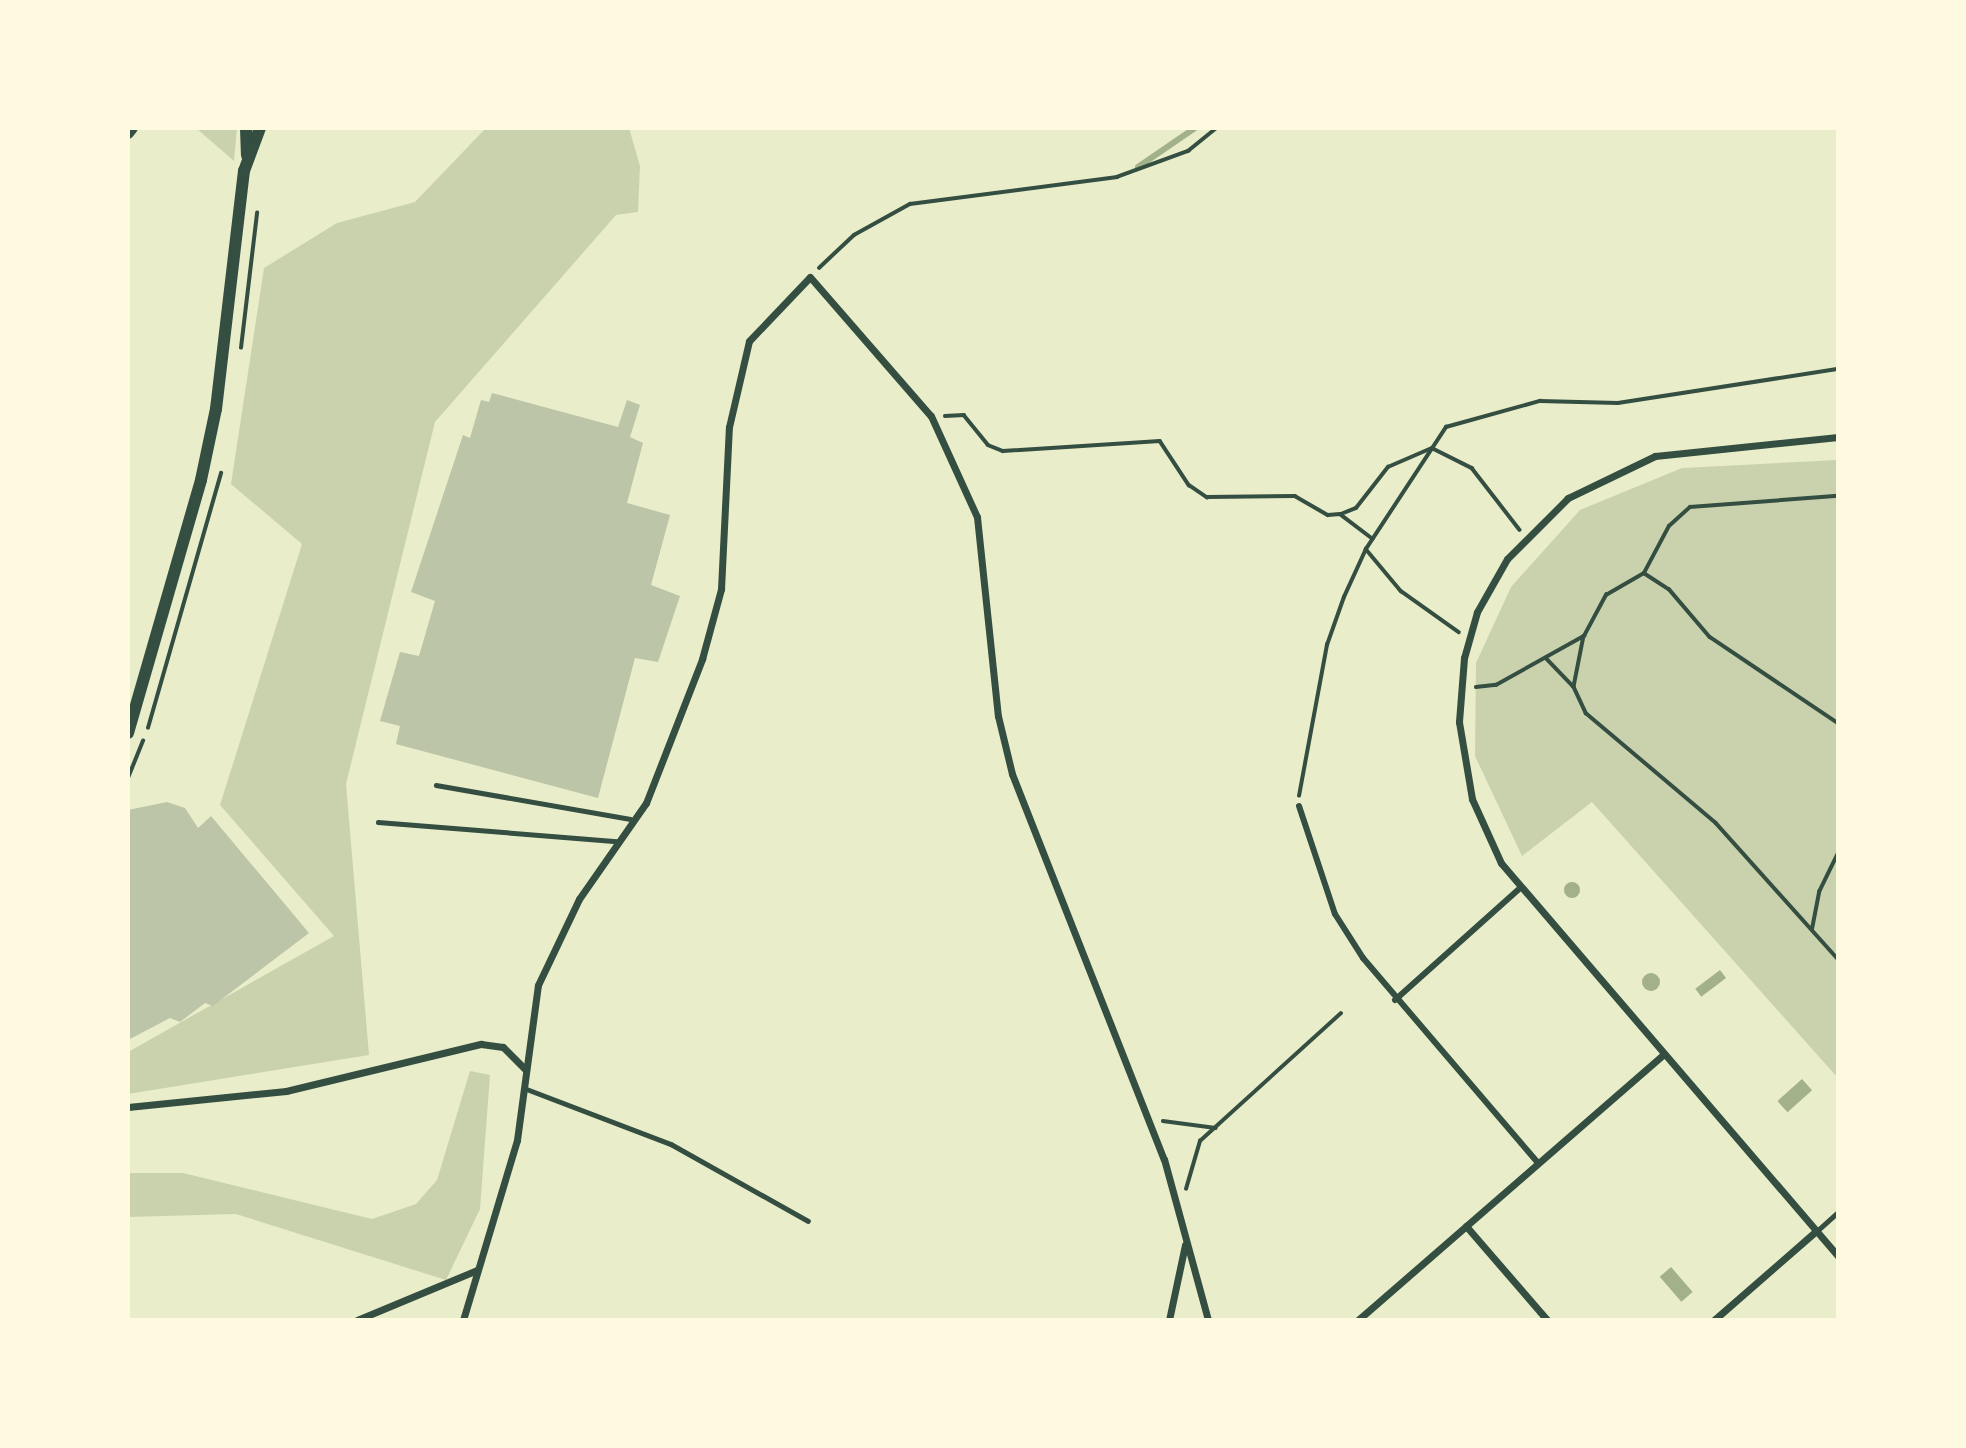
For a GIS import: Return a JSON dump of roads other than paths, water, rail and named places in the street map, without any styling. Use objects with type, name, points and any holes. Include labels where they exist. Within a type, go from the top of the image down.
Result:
[{"type":"street","points":[[128,134],[132,128]]},
{"type":"street","points":[[128,733],[216,409],[247,158],[246,128]]},
{"type":"street","points":[[247,158],[260,128]]},
{"type":"street","points":[[463,1320],[477,1270],[499,1213],[524,1088],[538,985],[579,899],[630,819],[646,803],[702,659],[721,589],[729,427],[745,351],[810,277],[931,416],[977,517],[998,716],[1012,774],[1152,1125],[1179,1201],[1186,1241],[1208,1320]]},
{"type":"street","points":[[1838,437],[1707,447],[1644,460],[1568,498],[1526,537],[1492,585],[1468,639],[1459,722],[1466,774],[1480,825],[1519,889],[1838,1256]]},
{"type":"street","points":[[1299,806],[1335,914],[1395,1000],[1538,1164]]},
{"type":"street","points":[[1395,1000],[1519,889]]},
{"type":"street","points":[[128,1107],[286,1091],[481,1044],[503,1047],[525,1069]]},
{"type":"street","points":[[1358,1320],[1663,1055]]},
{"type":"street","points":[[1466,1226],[1547,1320]]},
{"type":"street","points":[[1714,1320],[1816,1231]]},
{"type":"street","points":[[1169,1320],[1186,1241]]},
{"type":"street","points":[[357,1320],[456,1283],[477,1270]]},
{"type":"lane","points":[[436,785],[630,819]]},
{"type":"lane","points":[[378,821],[616,841]]},
{"type":"lane","points":[[524,1088],[671,1144],[808,1221]]},
{"type":"lane","points":[[1816,1231],[1838,1212]]},
{"type":"waterway","points":[[1138,167],[1195,128]]}]
